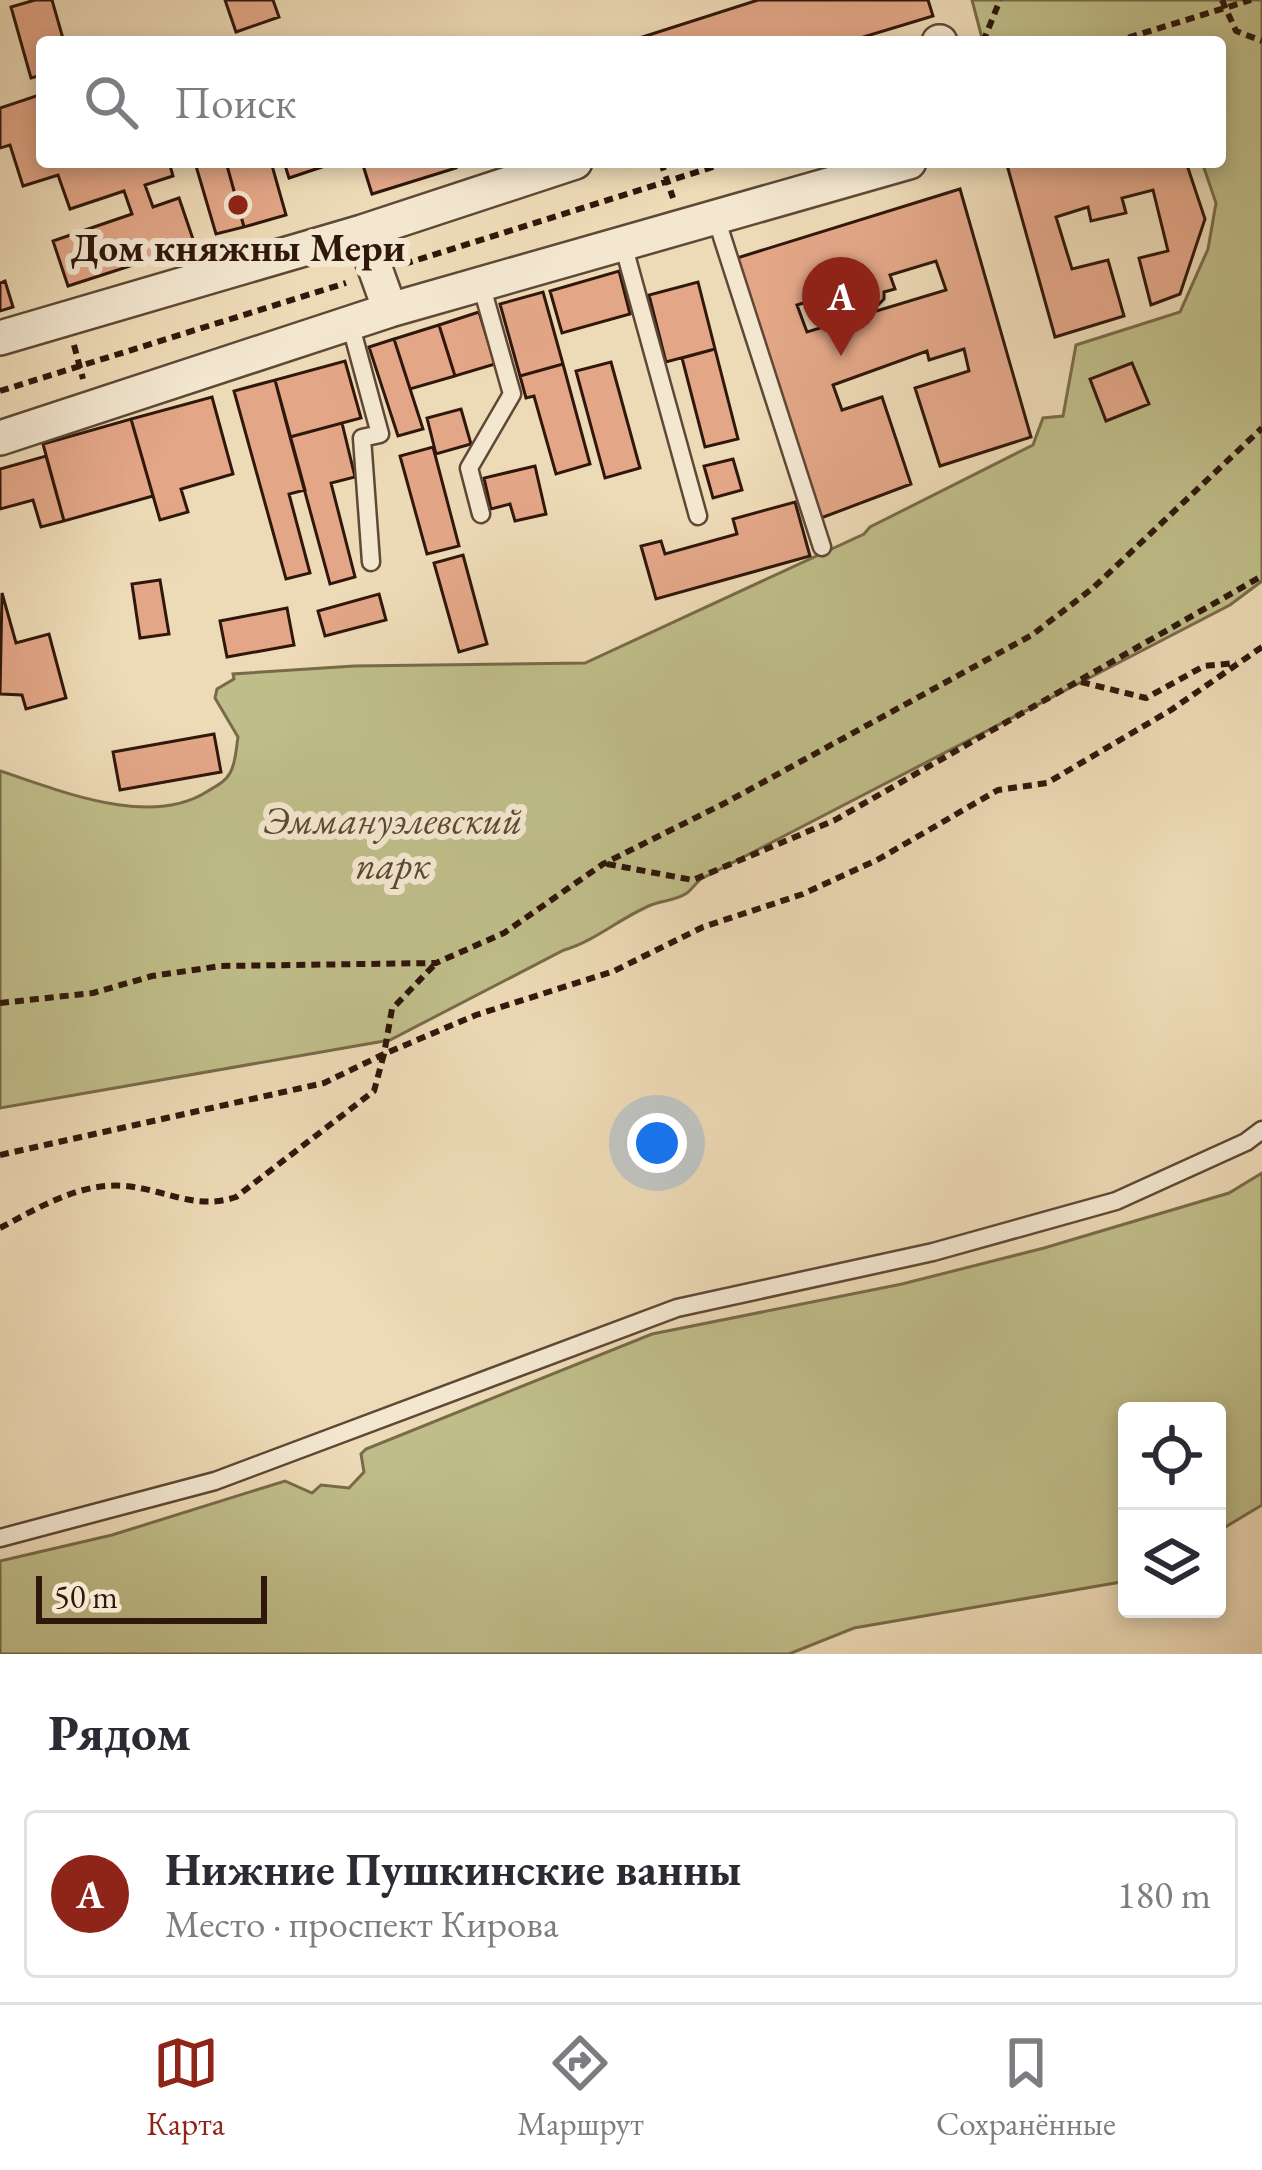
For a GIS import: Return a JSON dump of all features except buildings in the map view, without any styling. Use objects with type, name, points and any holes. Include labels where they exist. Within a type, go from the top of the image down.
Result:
[{"type":"street","points":[[0,338],[362,232],[557,168]]},
{"type":"street","points":[[0,438],[390,310],[889,168]]},
{"type":"street","points":[[362,232],[390,310]]},
{"type":"lane","points":[[716,218],[821,548]]},
{"type":"lane","points":[[622,244],[698,515]]},
{"type":"lane","points":[[481,284],[512,394],[469,468],[481,514]]},
{"type":"lane","points":[[350,323],[380,434],[362,438],[371,562]]},
{"type":"lane","points":[[0,1538],[215,1481],[677,1308],[933,1252],[1116,1202],[1246,1142],[1262,1130]]},
{"type":"path","points":[[985,36],[1000,0]]},
{"type":"path","points":[[1222,0],[1236,31],[1262,41]]},
{"type":"path","points":[[1135,36],[1251,0]]},
{"type":"path","points":[[66,319],[92,408]]},
{"type":"path","points":[[0,1228],[39,1207],[98,1186],[150,1189],[197,1204],[236,1198],[374,1091],[392,1009],[436,963],[504,933],[603,864],[725,803],[1032,635],[1093,588],[1262,428]]},
{"type":"path","points":[[603,864],[693,880],[835,820],[1262,576]]},
{"type":"path","points":[[0,1155],[325,1083],[476,1015],[614,971],[703,927],[803,894],[878,860],[998,790],[1047,783],[1171,710],[1262,647]]},
{"type":"path","points":[[1081,682],[1146,698],[1204,666],[1239,663]]},
{"type":"path","points":[[0,1003],[93,993],[152,976],[221,966],[436,963]]},
{"type":"green space","name":"Эммануэлевский парк","points":[[972,0],[1262,0],[1262,581],[1230,605],[701,879],[682,896],[640,910],[390,1040],[0,1108],[0,771],[76,796],[159,807],[208,791],[230,773],[238,737],[215,698],[217,689],[234,679],[233,674],[354,666],[585,663],[864,534],[1033,445],[1043,418],[1063,416],[1076,345],[1180,312],[1208,249],[1216,203],[1204,168],[1226,168],[1226,36],[981,36]]},
{"type":"green space","points":[[1262,1173],[1262,1505],[1226,1527],[1226,1402],[1118,1402],[1118,1583],[854,1628],[789,1654],[0,1654],[0,1561],[112,1535],[285,1481],[312,1493],[321,1485],[349,1488],[364,1472],[361,1454],[366,1449],[652,1334],[902,1284],[1229,1193]]},
{"type":"place","name":"Дом княжны Мери","points":[[238,205]]},
{"type":"place","name":"Нижние Пушкинские ванны","points":[[841,356]]}]
